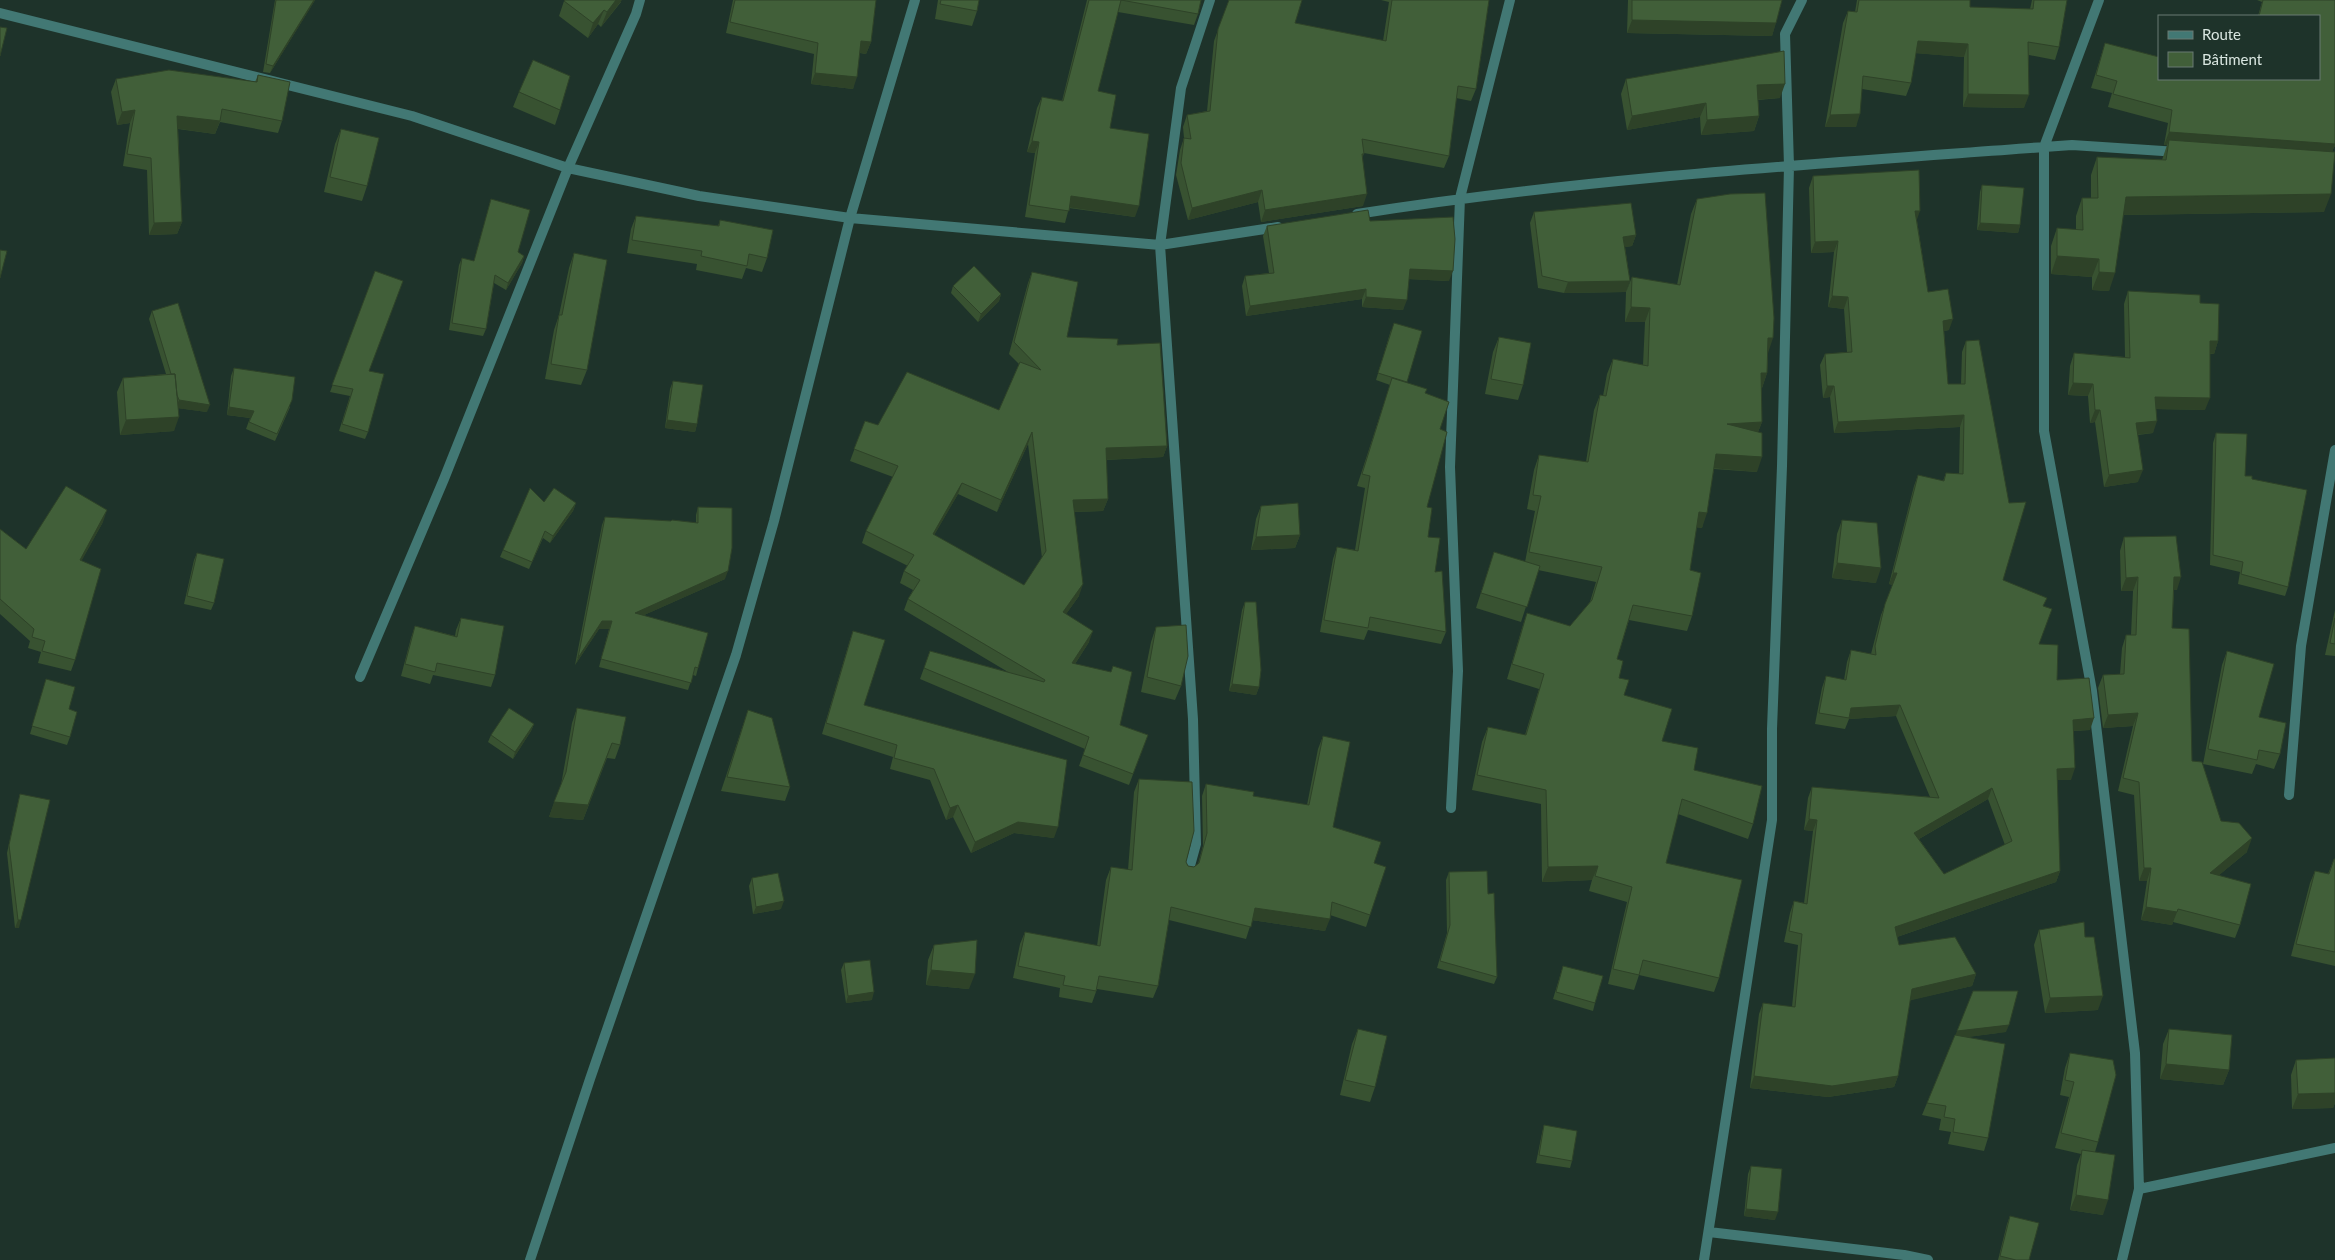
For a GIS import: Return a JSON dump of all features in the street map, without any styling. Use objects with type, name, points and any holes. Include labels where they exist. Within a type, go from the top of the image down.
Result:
[{"type":"street","points":[[360,677],[444,479],[568,168],[636,14],[640,0]]},
{"type":"street","points":[[530,1260],[590,1079],[736,655],[774,521],[850,218],[915,0]]},
{"type":"street","points":[[1188,873],[1196,844],[1193,719],[1160,245],[1181,88],[1210,0]]},
{"type":"street","points":[[1451,808],[1458,671],[1450,467],[1460,198],[1510,0]]},
{"type":"street","points":[[1704,1260],[1772,820],[1772,729],[1782,466],[1789,166],[1785,34],[1802,0]]},
{"type":"street","points":[[2099,0],[2044,147],[2044,431],[2092,691],[2135,1053],[2140,1189],[2122,1260]]},
{"type":"street","points":[[0,13],[412,116],[568,168],[699,196],[850,218],[1160,245],[1286,225]]},
{"type":"street","points":[[1344,216],[1460,198],[1789,166],[2072,145],[2187,153]]},
{"type":"street","points":[[2289,794],[2301,646],[2335,450]]},
{"type":"street","points":[[2140,1189],[2335,1148]]},
{"type":"street","points":[[1708,1232],[1904,1255],[1928,1260]]},
{"type":"building","points":[[276,0],[314,0],[273,66],[266,64]]},
{"type":"building","points":[[565,0],[616,0],[607,12],[604,10],[593,23]]},
{"type":"building","points":[[735,0],[876,0],[871,42],[861,41],[857,77],[815,73],[818,43],[730,22]]},
{"type":"building","points":[[941,0],[979,0],[977,11],[940,4]]},
{"type":"building","points":[[1089,0],[1121,0],[1098,91],[1116,95],[1110,128],[1149,134],[1139,206],[1071,196],[1069,211],[1029,205],[1039,142],[1032,141],[1042,97],[1063,101]]},
{"type":"building","points":[[1121,0],[1201,0],[1198,14]]},
{"type":"building","points":[[1229,0],[1302,0],[1295,23],[1386,41],[1392,0],[1489,0],[1476,89],[1458,86],[1449,156],[1362,139],[1367,194],[1265,210],[1262,190],[1192,208],[1181,163],[1184,138],[1191,139],[1187,115],[1210,111],[1218,29]]},
{"type":"building","points":[[1632,0],[1782,0],[1776,23],[1632,20]]},
{"type":"building","points":[[1859,0],[1970,0],[1970,7],[2033,9],[2034,0],[2067,0],[2059,47],[2028,42],[2029,95],[1968,94],[1968,44],[1918,41],[1911,83],[1863,76],[1860,114],[1830,115],[1848,11],[1857,12]]},
{"type":"building","points":[[2263,0],[2335,0],[2335,144],[2169,132],[2172,110],[2113,94],[2117,81],[2096,75],[2105,43],[2158,57],[2158,80],[2320,80],[2320,15],[2259,15]]},
{"type":"building","points":[[0,27],[7,28],[0,56]]},
{"type":"building","points":[[1784,51],[1785,84],[1757,85],[1759,116],[1707,120],[1706,103],[1632,116],[1626,79]]},
{"type":"building","points":[[533,60],[570,76],[560,110],[519,92]]},
{"type":"building","points":[[169,70],[257,82],[258,75],[290,82],[282,121],[222,109],[220,121],[177,116],[182,222],[154,223],[151,158],[127,154],[135,110],[122,112],[116,79]]},
{"type":"building","points":[[341,129],[379,138],[367,186],[330,177]]},
{"type":"building","points":[[2169,140],[2335,152],[2331,194],[2126,197],[2115,273],[2099,272],[2099,259],[2057,256],[2057,228],[2083,230],[2082,198],[2098,198],[2097,157],[2166,160]]},
{"type":"building","points":[[1919,170],[1920,211],[1915,211],[1928,292],[1948,289],[1953,319],[1943,321],[1948,384],[1965,384],[1966,341],[1979,340],[2009,503],[2026,502],[2003,580],[2047,598],[2043,606],[2052,609],[2039,644],[2058,645],[2057,680],[2089,678],[2094,718],[2073,720],[2075,768],[2057,769],[2060,871],[1895,927],[1899,945],[1955,937],[1976,974],[1912,989],[1898,1076],[1832,1086],[1754,1076],[1763,1003],[1795,1007],[1802,934],[1789,931],[1794,901],[1807,904],[1817,820],[1809,819],[1812,787],[1939,798],[1900,705],[1851,708],[1849,718],[1819,713],[1826,676],[1846,680],[1851,650],[1876,655],[1875,646],[1885,604],[1897,573],[1893,573],[1918,475],[1944,481],[1946,473],[1963,474],[1964,415],[1838,422],[1834,386],[1827,386],[1825,354],[1852,352],[1848,297],[1832,296],[1838,241],[1815,242],[1813,176]],"holes":[[[1992,788],[2012,841],[1944,874],[1914,833]]]},
{"type":"building","points":[[1982,185],[2024,188],[2020,225],[1980,223]]},
{"type":"building","points":[[1765,193],[1774,318],[1773,338],[1768,338],[1767,373],[1761,373],[1762,422],[1727,424],[1762,433],[1762,457],[1716,454],[1707,513],[1699,512],[1690,570],[1701,573],[1692,616],[1633,605],[1617,659],[1623,661],[1619,678],[1629,680],[1624,695],[1672,709],[1662,741],[1698,748],[1694,770],[1762,786],[1753,824],[1682,799],[1666,863],[1742,880],[1719,978],[1643,960],[1639,975],[1613,969],[1632,887],[1595,876],[1598,866],[1548,867],[1546,790],[1477,775],[1488,727],[1526,735],[1544,674],[1512,664],[1527,613],[1570,626],[1592,600],[1602,567],[1529,552],[1541,496],[1533,495],[1539,455],[1588,462],[1600,395],[1606,396],[1613,359],[1648,366],[1650,308],[1631,307],[1632,277],[1680,285],[1697,199],[1730,194]]},
{"type":"building","points":[[491,199],[530,210],[518,252],[524,256],[508,283],[495,275],[486,329],[452,323],[462,258],[474,261]]},
{"type":"building","points":[[1631,203],[1636,235],[1623,237],[1630,281],[1568,282],[1542,276],[1534,212]]},
{"type":"building","points":[[1368,210],[1370,221],[1453,217],[1455,239],[1453,271],[1410,269],[1407,300],[1366,297],[1366,289],[1250,306],[1245,276],[1274,273],[1267,226]]},
{"type":"building","points":[[636,216],[719,226],[720,220],[773,230],[767,258],[749,254],[747,266],[701,256],[702,251],[632,240]]},
{"type":"building","points":[[0,250],[7,251],[0,278]]},
{"type":"building","points":[[574,253],[607,260],[587,370],[551,364],[559,315],[562,315]]},
{"type":"building","points":[[974,266],[1001,294],[981,314],[953,286]]},
{"type":"building","points":[[375,271],[403,281],[369,371],[384,374],[368,432],[342,424],[353,389],[332,385]]},
{"type":"building","points":[[1032,272],[1078,282],[1067,337],[1118,339],[1117,345],[1160,343],[1167,446],[1106,448],[1108,499],[1073,500],[1083,584],[1063,612],[1093,631],[1072,663],[1111,672],[1113,666],[1132,672],[1120,725],[1148,735],[1133,774],[1083,755],[1089,737],[924,668],[930,651],[1044,682],[1045,680],[908,599],[920,580],[904,571],[914,555],[866,531],[898,466],[854,449],[865,421],[878,425],[907,372],[999,410],[1020,362],[1041,370],[1014,342]],"holes":[[[1032,432],[1046,551],[1024,585],[933,534],[962,483],[1001,500]]]},
{"type":"building","points":[[2128,291],[2200,295],[2200,303],[2219,304],[2218,341],[2210,341],[2210,398],[2155,397],[2157,421],[2136,423],[2143,470],[2109,475],[2100,410],[2095,410],[2093,384],[2073,383],[2074,353],[2130,358]]},
{"type":"building","points":[[178,303],[210,405],[179,400],[177,395],[175,374],[171,374],[152,311]]},
{"type":"building","points":[[1394,323],[1422,331],[1407,382],[1378,373]]},
{"type":"building","points":[[1499,337],[1531,343],[1523,385],[1491,379]]},
{"type":"building","points":[[234,368],[295,377],[292,400],[277,434],[249,422],[254,411],[229,407]]},
{"type":"building","points":[[175,374],[179,417],[126,420],[123,378]]},
{"type":"building","points":[[1392,378],[1427,389],[1425,393],[1449,402],[1440,429],[1447,432],[1427,507],[1432,508],[1428,537],[1440,538],[1435,572],[1442,571],[1446,632],[1370,617],[1368,628],[1324,620],[1337,547],[1358,551],[1370,476],[1362,474]]},
{"type":"building","points":[[673,381],[703,385],[697,424],[667,420]]},
{"type":"building","points":[[2216,433],[2247,434],[2245,476],[2252,476],[2252,479],[2307,490],[2288,587],[2241,574],[2243,562],[2213,555]]},
{"type":"building","points":[[66,486],[107,510],[80,560],[101,569],[75,660],[42,651],[45,641],[32,637],[34,629],[0,599],[0,529],[26,549]]},
{"type":"building","points":[[530,488],[544,502],[554,488],[576,503],[553,536],[545,531],[532,562],[503,550]]},
{"type":"building","points":[[1298,503],[1300,535],[1256,537],[1261,506]]},
{"type":"building","points":[[698,507],[732,508],[732,548],[728,571],[635,613],[708,633],[698,668],[695,667],[691,683],[601,659],[612,621],[602,621],[578,658],[605,517],[698,523]]},
{"type":"building","points":[[1842,520],[1877,523],[1881,568],[1837,563]]},
{"type":"building","points":[[2176,536],[2181,577],[2174,577],[2172,628],[2189,629],[2192,761],[2202,762],[2221,821],[2239,823],[2252,838],[2210,873],[2251,884],[2240,925],[2178,909],[2177,912],[2146,907],[2151,868],[2144,868],[2139,782],[2123,778],[2138,713],[2108,715],[2103,675],[2124,674],[2126,635],[2136,635],[2138,577],[2126,578],[2124,537]]},
{"type":"building","points":[[1494,552],[1540,566],[1527,607],[1481,593]]},
{"type":"building","points":[[197,553],[224,559],[214,603],[187,596]]},
{"type":"building","points":[[1245,602],[1256,602],[1261,670],[1259,687],[1232,684]]},
{"type":"building","points":[[461,618],[504,626],[495,675],[437,663],[435,672],[405,664],[415,626],[457,637]]},
{"type":"building","points":[[2335,618],[2335,644],[2330,643]]},
{"type":"building","points":[[1186,625],[1188,656],[1181,686],[1147,677],[1156,627]]},
{"type":"building","points":[[853,631],[885,640],[864,705],[1067,760],[1058,827],[1018,822],[975,842],[958,805],[950,808],[934,769],[894,758],[897,745],[826,723]]},
{"type":"building","points":[[2227,651],[2274,664],[2259,717],[2286,723],[2280,754],[2259,750],[2257,760],[2208,749]]},
{"type":"building","points":[[46,679],[75,687],[69,709],[77,712],[70,737],[32,726]]},
{"type":"building","points":[[509,708],[534,724],[515,752],[491,735]]},
{"type":"building","points":[[577,708],[626,717],[620,745],[612,743],[588,805],[554,802],[566,772]]},
{"type":"building","points":[[748,710],[772,718],[790,787],[727,777]]},
{"type":"building","points":[[1323,736],[1350,742],[1333,827],[1381,842],[1374,863],[1386,867],[1370,915],[1332,902],[1330,919],[1255,908],[1251,927],[1171,907],[1158,986],[1099,976],[1096,991],[1063,985],[1065,976],[1018,966],[1025,932],[1100,946],[1111,867],[1132,870],[1139,779],[1192,782],[1194,831],[1186,862],[1188,866],[1194,867],[1199,863],[1207,833],[1206,784],[1254,792],[1253,796],[1309,805]]},
{"type":"building","points":[[20,794],[50,800],[21,920],[18,920],[9,845]]},
{"type":"building","points":[[2334,859],[2335,952],[2296,944],[2315,871],[2329,874]]},
{"type":"building","points":[[1487,871],[1488,894],[1494,893],[1497,977],[1440,961],[1450,925],[1449,872]]},
{"type":"building","points":[[778,873],[784,901],[756,907],[752,878]]},
{"type":"building","points":[[2084,922],[2085,937],[2094,937],[2103,996],[2050,998],[2039,930]]},
{"type":"building","points":[[977,940],[975,974],[931,970],[934,945]]},
{"type":"building","points":[[870,960],[874,992],[848,996],[844,963]]},
{"type":"building","points":[[1563,966],[1603,976],[1595,1003],[1556,992]]},
{"type":"building","points":[[1973,991],[2018,991],[2009,1025],[1957,1031]]},
{"type":"building","points":[[1358,1029],[1387,1036],[1375,1087],[1345,1080]]},
{"type":"building","points":[[2169,1029],[2232,1035],[2229,1070],[2166,1064]]},
{"type":"building","points":[[1955,1035],[2005,1044],[1988,1138],[1953,1132],[1955,1119],[1944,1117],[1946,1106],[1927,1103]]},
{"type":"building","points":[[2070,1053],[2113,1060],[2116,1075],[2098,1142],[2061,1133],[2074,1082],[2065,1080]]},
{"type":"building","points":[[2335,1058],[2335,1093],[2298,1094],[2296,1060]]},
{"type":"building","points":[[1544,1125],[1577,1131],[1572,1161],[1539,1155]]},
{"type":"building","points":[[2082,1150],[2115,1155],[2108,1200],[2076,1195]]},
{"type":"building","points":[[1751,1166],[1782,1169],[1778,1212],[1746,1209]]},
{"type":"building","points":[[2010,1216],[2039,1223],[2029,1260],[2016,1260],[2000,1256]]}]
